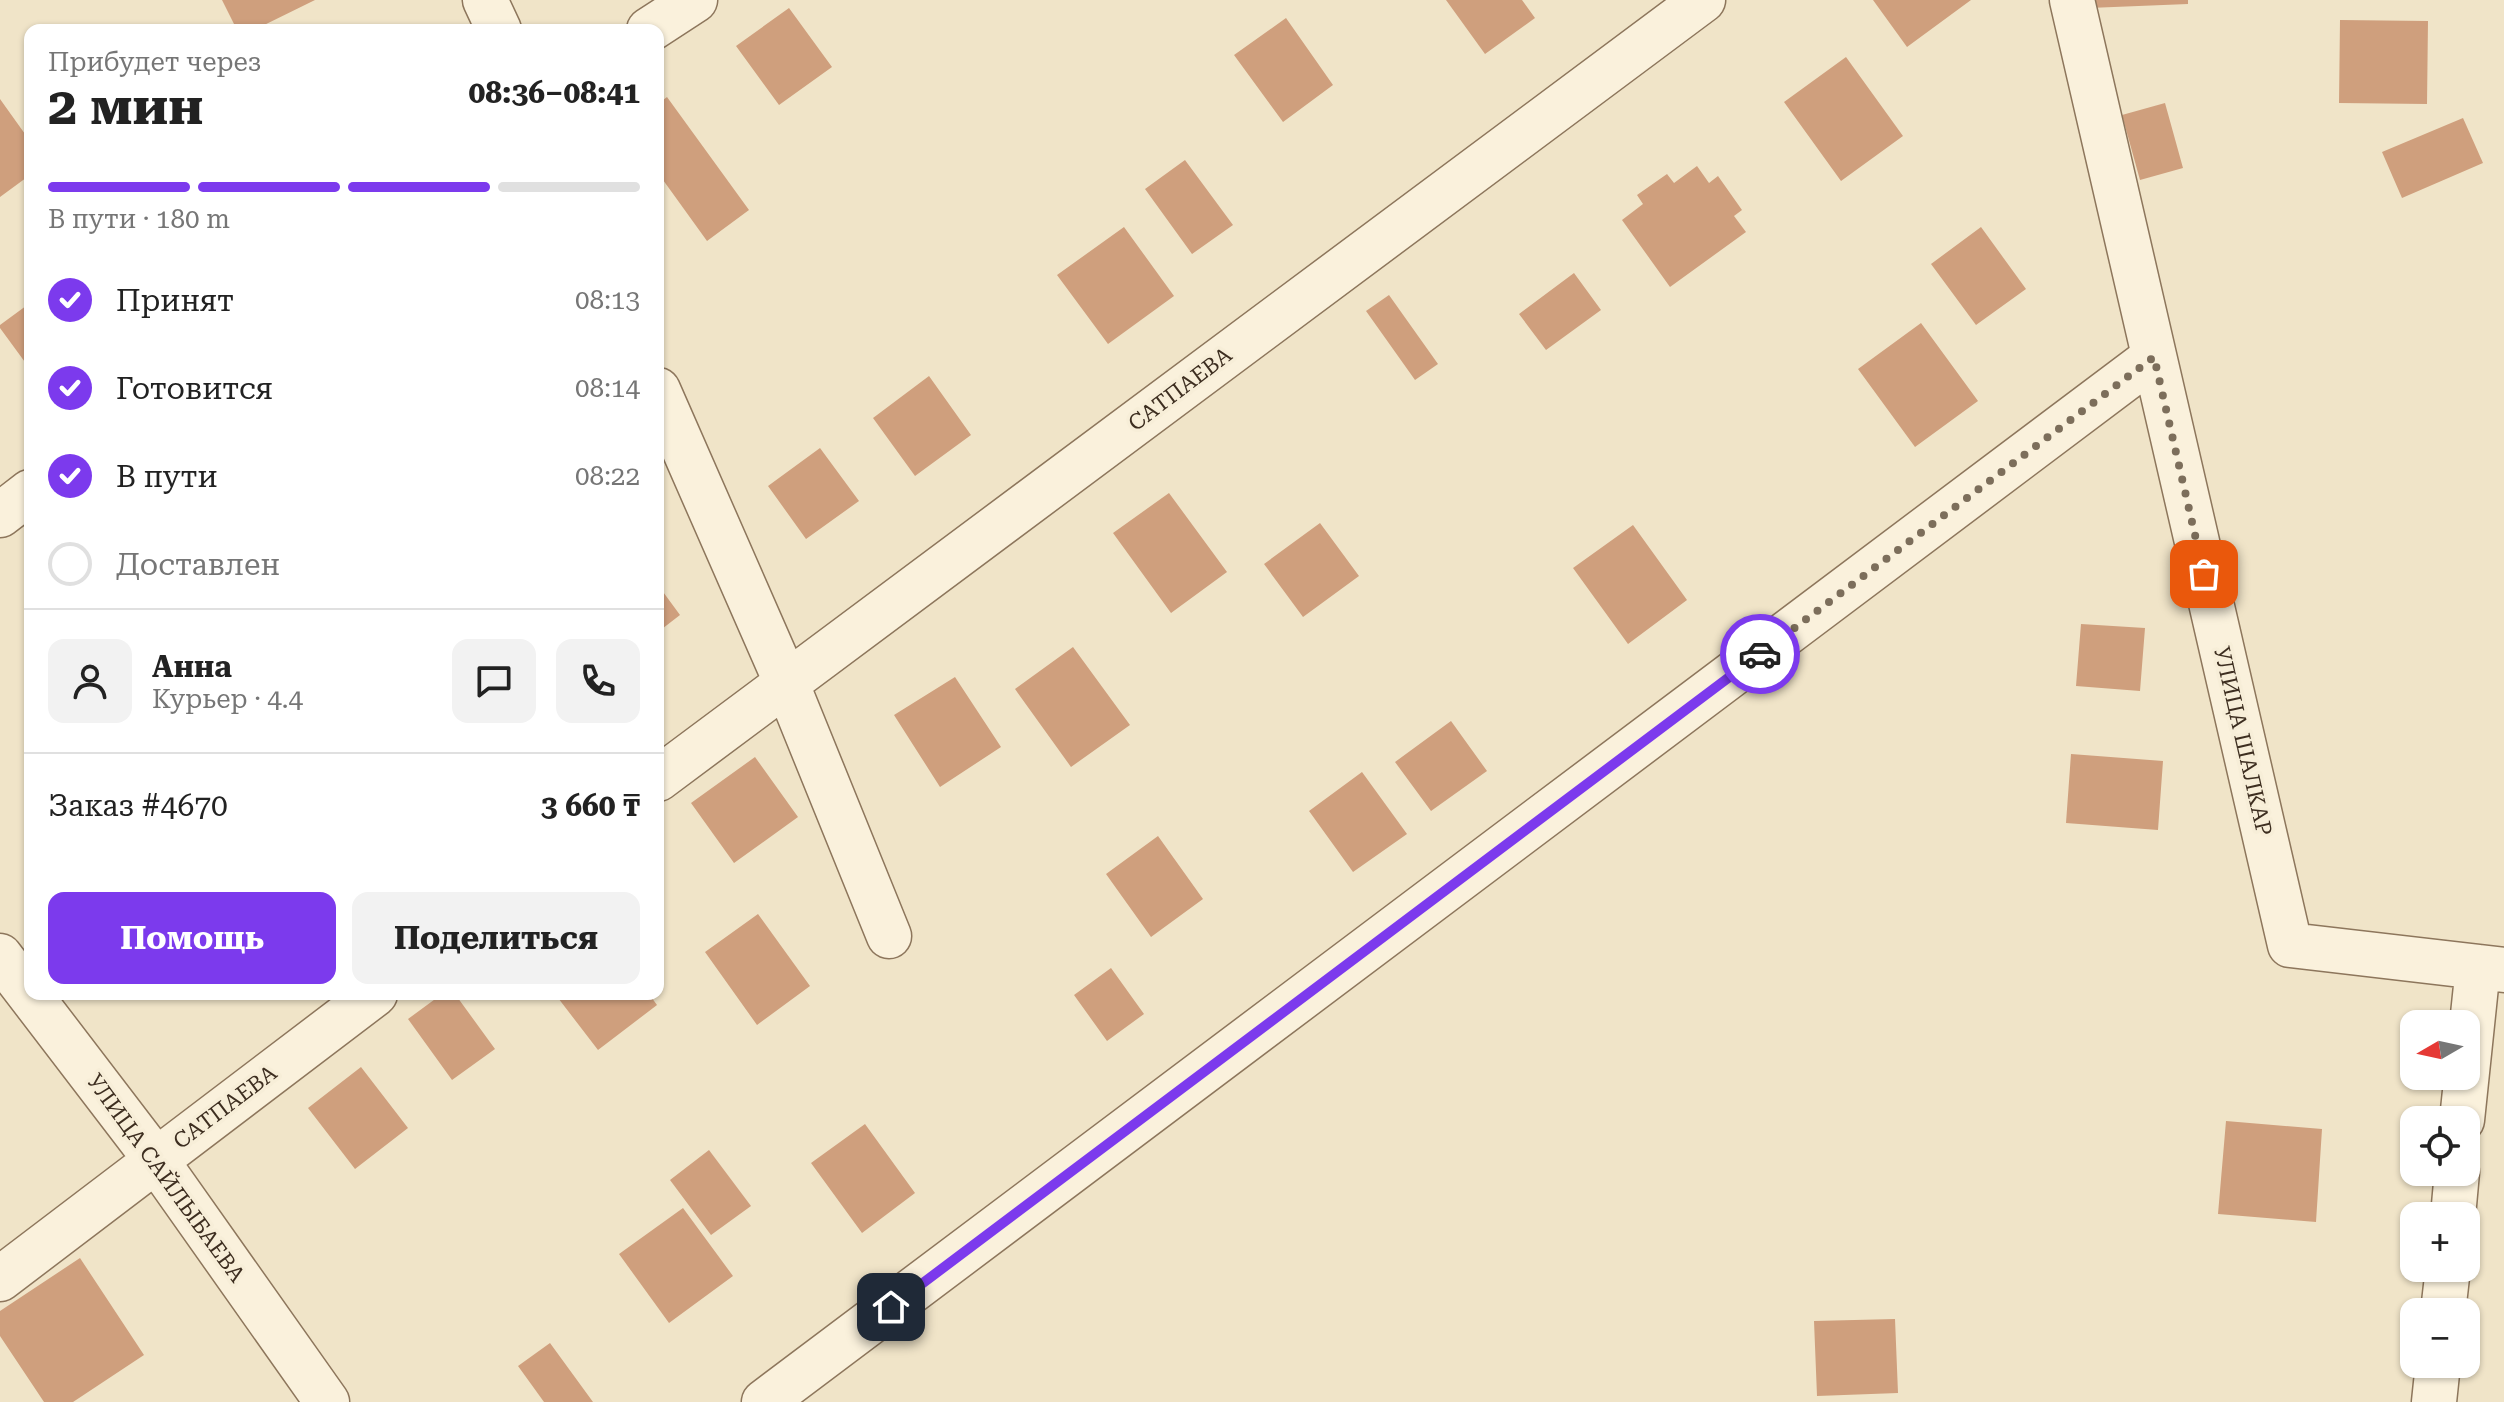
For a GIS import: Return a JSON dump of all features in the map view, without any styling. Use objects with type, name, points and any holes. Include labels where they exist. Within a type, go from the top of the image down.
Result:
[{"type":"street","points":[[485,0],[496,24]]},
{"type":"street","points":[[658,24],[695,0]]},
{"type":"street","name":"САТПАЕВА","points":[[664,774],[1703,0]]},
{"type":"street","name":"УЛИЦА ШАЛКАР","points":[[2072,0],[2290,945],[2491,968]]},
{"type":"street","points":[[764,1402],[2154,357]]},
{"type":"street","points":[[664,404],[786,682],[889,936]]},
{"type":"street","points":[[0,515],[24,497]]},
{"type":"street","name":"УЛИЦА САЙЛЫБАЕВА","points":[[0,956],[24,987]]},
{"type":"street","points":[[2465,1106],[2491,968]]},
{"type":"street","name":"УЛИЦА САЙЛЫБАЕВА","points":[[34,1000],[156,1160],[327,1402]]},
{"type":"street","name":"САТПАЕВА","points":[[0,1279],[367,1000]]},
{"type":"street","points":[[2434,1402],[2437,1378]]},
{"type":"building","points":[[222,0],[315,0],[266,24],[234,24]]},
{"type":"building","points":[[1446,0],[1522,0],[1535,18],[1485,54]]},
{"type":"building","points":[[1873,0],[1971,0],[1907,47]]},
{"type":"building","points":[[2089,0],[2188,0],[2188,4],[2089,8]]},
{"type":"building","points":[[789,8],[832,67],[779,105],[736,46]]},
{"type":"building","points":[[1286,18],[1333,85],[1283,122],[1234,55]]},
{"type":"building","points":[[2340,20],[2428,21],[2427,104],[2339,103]]},
{"type":"building","points":[[1846,57],[1903,136],[1841,181],[1784,102]]},
{"type":"building","points":[[667,97],[749,210],[707,241],[664,181],[664,99]]},
{"type":"building","points":[[0,99],[24,133],[24,179],[0,197]]},
{"type":"building","points":[[2165,103],[2183,168],[2140,180],[2122,115]]},
{"type":"building","points":[[2463,118],[2483,163],[2402,198],[2382,152]]},
{"type":"building","points":[[1185,160],[1233,225],[1192,254],[1145,189]]},
{"type":"building","points":[[1697,166],[1709,183],[1718,176],[1742,210],[1734,216],[1746,232],[1670,287],[1622,220],[1643,204],[1637,195],[1667,174],[1674,183]]},
{"type":"building","points":[[1124,227],[1174,296],[1108,344],[1057,275]]},
{"type":"building","points":[[1981,227],[2026,289],[1976,325],[1931,264]]},
{"type":"building","points":[[1574,273],[1601,310],[1546,350],[1519,314]]},
{"type":"building","points":[[1389,295],[1438,364],[1415,380],[1366,311]]},
{"type":"building","points":[[24,307],[24,361],[0,328]]},
{"type":"building","points":[[1921,323],[1978,401],[1915,447],[1858,369]]},
{"type":"building","points":[[929,376],[971,435],[915,476],[873,418]]},
{"type":"building","points":[[820,448],[859,501],[806,539],[768,486]]},
{"type":"building","points":[[1169,493],[1227,572],[1171,613],[1113,533]]},
{"type":"building","points":[[1320,523],[1359,576],[1303,617],[1264,564]]},
{"type":"building","points":[[1633,525],[1687,600],[1628,644],[1573,568]]},
{"type":"building","points":[[664,593],[680,615],[664,627]]},
{"type":"building","points":[[2081,624],[2145,628],[2140,691],[2076,686]]},
{"type":"building","points":[[1073,647],[1130,725],[1071,767],[1015,689]]},
{"type":"building","points":[[955,677],[1001,747],[940,787],[894,715]]},
{"type":"building","points":[[1451,721],[1487,771],[1431,811],[1395,762]]},
{"type":"building","points":[[2071,754],[2163,761],[2158,830],[2066,823]]},
{"type":"building","points":[[755,757],[798,817],[734,863],[691,803]]},
{"type":"building","points":[[1362,772],[1407,834],[1353,872],[1309,811]]},
{"type":"building","points":[[1158,836],[1203,899],[1151,937],[1106,874]]},
{"type":"building","points":[[758,914],[810,986],[757,1025],[705,952]]},
{"type":"building","points":[[1111,968],[1144,1014],[1107,1041],[1074,995]]},
{"type":"building","points":[[434,1000],[459,1000],[495,1049],[452,1080],[408,1019]]},
{"type":"building","points":[[560,1000],[653,1000],[657,1005],[598,1050]]},
{"type":"building","points":[[361,1067],[408,1128],[355,1169],[308,1108]]},
{"type":"building","points":[[2226,1121],[2322,1129],[2316,1222],[2218,1214]]},
{"type":"building","points":[[865,1124],[915,1193],[862,1233],[811,1163]]},
{"type":"building","points":[[709,1150],[751,1206],[711,1235],[670,1180]]},
{"type":"building","points":[[683,1208],[733,1276],[669,1323],[619,1254]]},
{"type":"building","points":[[80,1258],[144,1355],[73,1402],[44,1402],[0,1336],[0,1311]]},
{"type":"building","points":[[1895,1319],[1898,1393],[1817,1396],[1814,1321]]},
{"type":"building","points":[[550,1343],[593,1402],[544,1402],[518,1366]]},
{"type":"way so far","points":[[1760,654],[2154,357],[2204,574]]},
{"type":"route","points":[[891,1307],[1760,654]]}]
